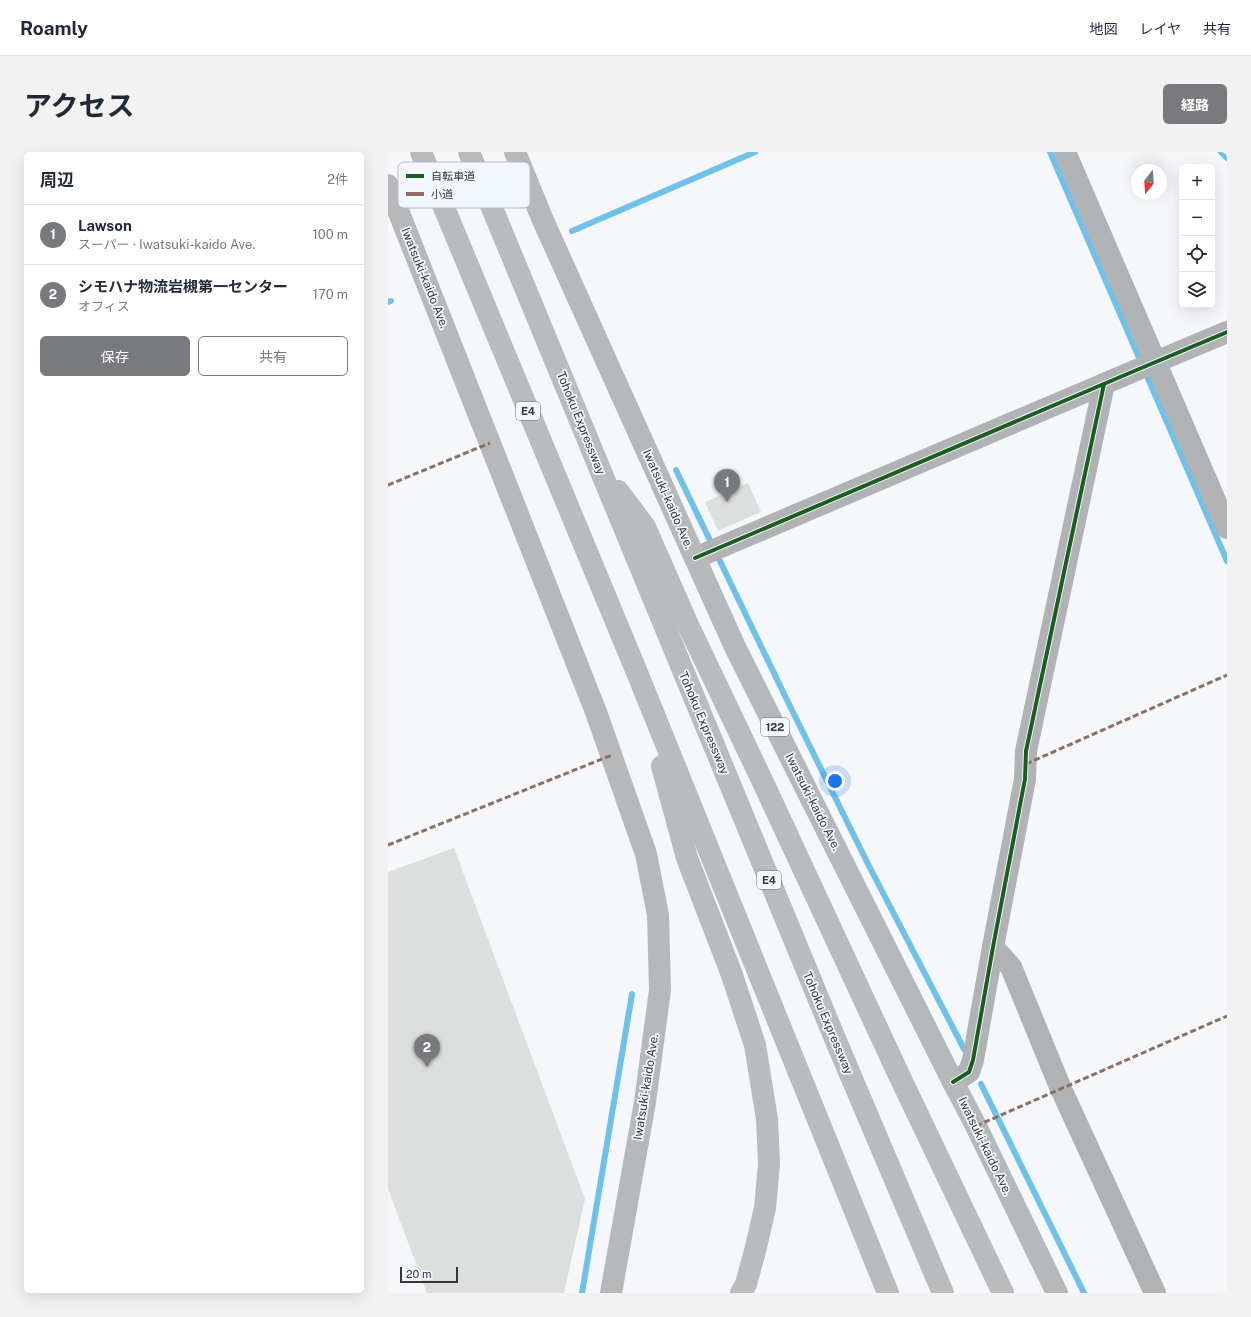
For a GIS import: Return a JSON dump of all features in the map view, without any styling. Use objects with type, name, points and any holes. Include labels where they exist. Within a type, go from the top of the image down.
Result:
[{"type":"highway","name":"E4","points":[[421,152],[425,162]]},
{"type":"highway","name":"Tohoku Expressway","points":[[469,152],[473,162]]},
{"type":"highway","name":"Iwatsuki-kaido Ave.","points":[[515,152],[519,162]]},
{"type":"highway","name":"Iwatsuki-kaido Ave.","points":[[388,185],[596,712],[646,854],[658,915],[660,990],[645,1102],[611,1293]]},
{"type":"highway","name":"Iwatsuki-kaido Ave.","points":[[530,189],[542,218],[709,552],[735,647],[976,1126],[1057,1293]]},
{"type":"highway","name":"E4","points":[[444,208],[636,670],[888,1293]]},
{"type":"highway","name":"Tohoku Expressway","points":[[492,208],[833,1034],[943,1293]]},
{"type":"highway","points":[[599,466],[645,527],[688,625],[761,778],[898,1075],[1003,1293]]},
{"type":"highway","points":[[636,670],[687,858],[732,975],[755,1045],[767,1119],[769,1164],[765,1208],[746,1284],[742,1293]]},
{"type":"street","points":[[1065,152],[1147,365],[1227,528]]},
{"type":"street","points":[[709,552],[1227,332]]},
{"type":"street","points":[[953,1082],[969,1072],[973,1060],[992,947],[1025,779],[1026,751],[1104,384]]},
{"type":"street","points":[[992,947],[1011,967],[1061,1089],[1155,1293]]},
{"type":"building","points":[[748,483],[761,512],[718,531],[705,502]]},
{"type":"building","points":[[454,848],[585,1199],[564,1293],[427,1293],[388,1189],[388,872]]},
{"type":"waterway","points":[[572,231],[755,152]]},
{"type":"waterway","points":[[1050,152],[1227,561]]},
{"type":"waterway","points":[[1221,152],[1227,158]]},
{"type":"waterway","points":[[676,470],[868,864],[964,1049]]},
{"type":"waterway","points":[[582,1293],[632,994]]},
{"type":"waterway","points":[[981,1084],[1084,1293]]},
{"type":"marked path","points":[[388,485],[490,443]]},
{"type":"marked path","points":[[1026,764],[1227,675]]},
{"type":"marked path","points":[[388,845],[612,755]]},
{"type":"marked path","points":[[976,1126],[1227,1016]]},
{"type":"cycle path","points":[[695,558],[1227,332]]},
{"type":"cycle path","points":[[953,1082],[969,1072],[973,1060],[1025,779],[1026,751],[1104,384]]},
{"type":"place","name":"Lawson","points":[[727,502]]},
{"type":"place","name":"シモハナ物流岩槻第一センター","points":[[427,1067]]}]
